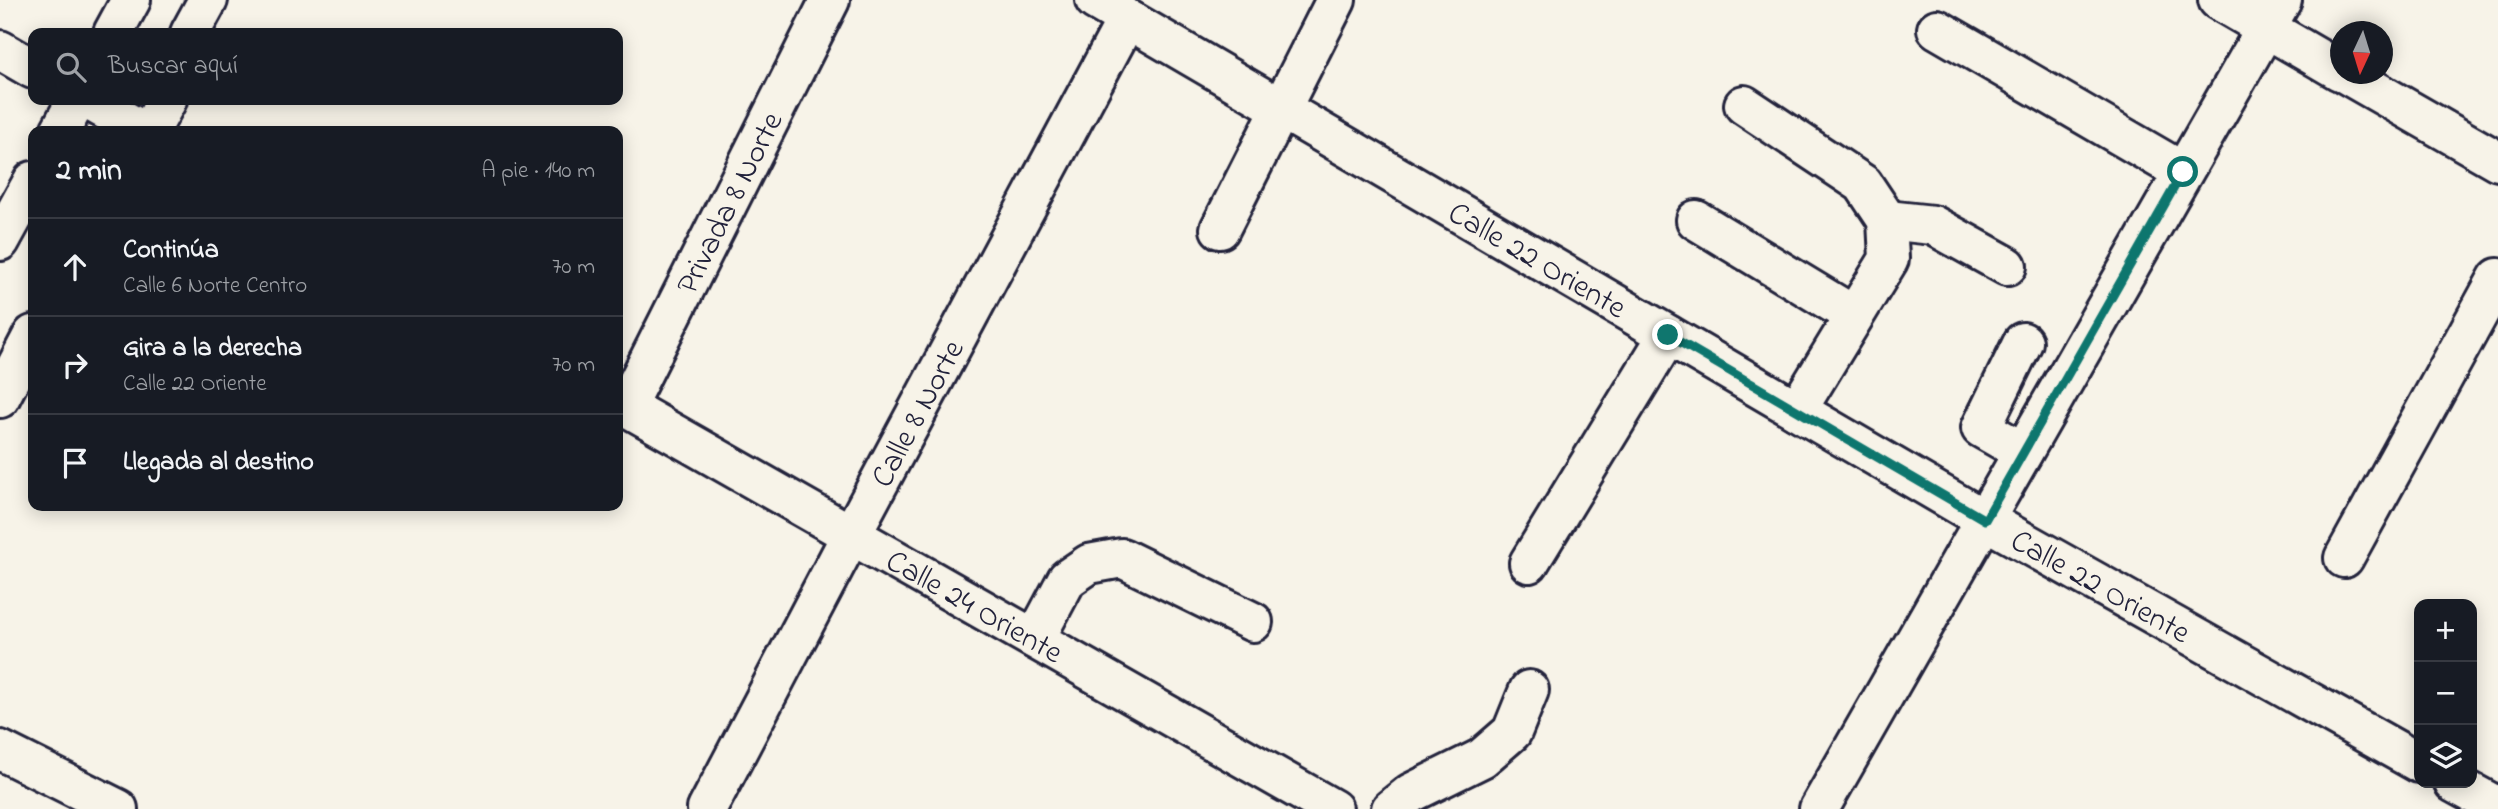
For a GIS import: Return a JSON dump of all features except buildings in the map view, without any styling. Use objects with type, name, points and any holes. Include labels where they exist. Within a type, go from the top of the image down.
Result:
[{"type":"street","points":[[116,28],[131,0]]},
{"type":"street","points":[[193,28],[208,0]]},
{"type":"street","name":"Privada 8 Norte","points":[[623,402],[830,0]]},
{"type":"street","points":[[1220,229],[1336,0]]},
{"type":"street","points":[[2218,0],[2274,14],[2330,62]]},
{"type":"street","name":"Calle 22 Oriente","points":[[1111,9],[1985,520],[2414,760]]},
{"type":"street","name":"Calle 8 Norte","points":[[707,809],[851,535],[1111,9]]},
{"type":"street","points":[[1819,809],[2274,14]]},
{"type":"street","points":[[1937,29],[2183,172]]},
{"type":"street","points":[[0,50],[28,66]]},
{"type":"street","points":[[2363,84],[2498,161]]},
{"type":"street","points":[[63,126],[74,105]]},
{"type":"street","points":[[97,105],[134,126]]},
{"type":"street","points":[[152,126],[164,105]]},
{"type":"street","points":[[1744,105],[1863,184],[1887,220],[1889,259],[1797,410]]},
{"type":"street","points":[[0,241],[28,202]]},
{"type":"street","points":[[1696,220],[1853,315]]},
{"type":"street","points":[[1887,220],[1933,225],[2007,266]]},
{"type":"street","points":[[2344,558],[2498,278]]},
{"type":"street","points":[[1529,563],[1668,335]]},
{"type":"street","points":[[2022,452],[1975,437],[2024,342]]},
{"type":"street","points":[[0,398],[28,345]]},
{"type":"street","name":"Calle 24 Oriente","points":[[623,405],[1333,809]]},
{"type":"street","points":[[1035,639],[1067,579],[1089,564],[1122,558],[1252,622]]},
{"type":"street","points":[[1391,809],[1411,793],[1482,758],[1512,732],[1529,690]]},
{"type":"street","points":[[0,750],[118,809]]},
{"type":"street","points":[[2464,788],[2498,807]]},
{"type":"route","points":[[1668,335],[1985,520],[2183,172]]}]
